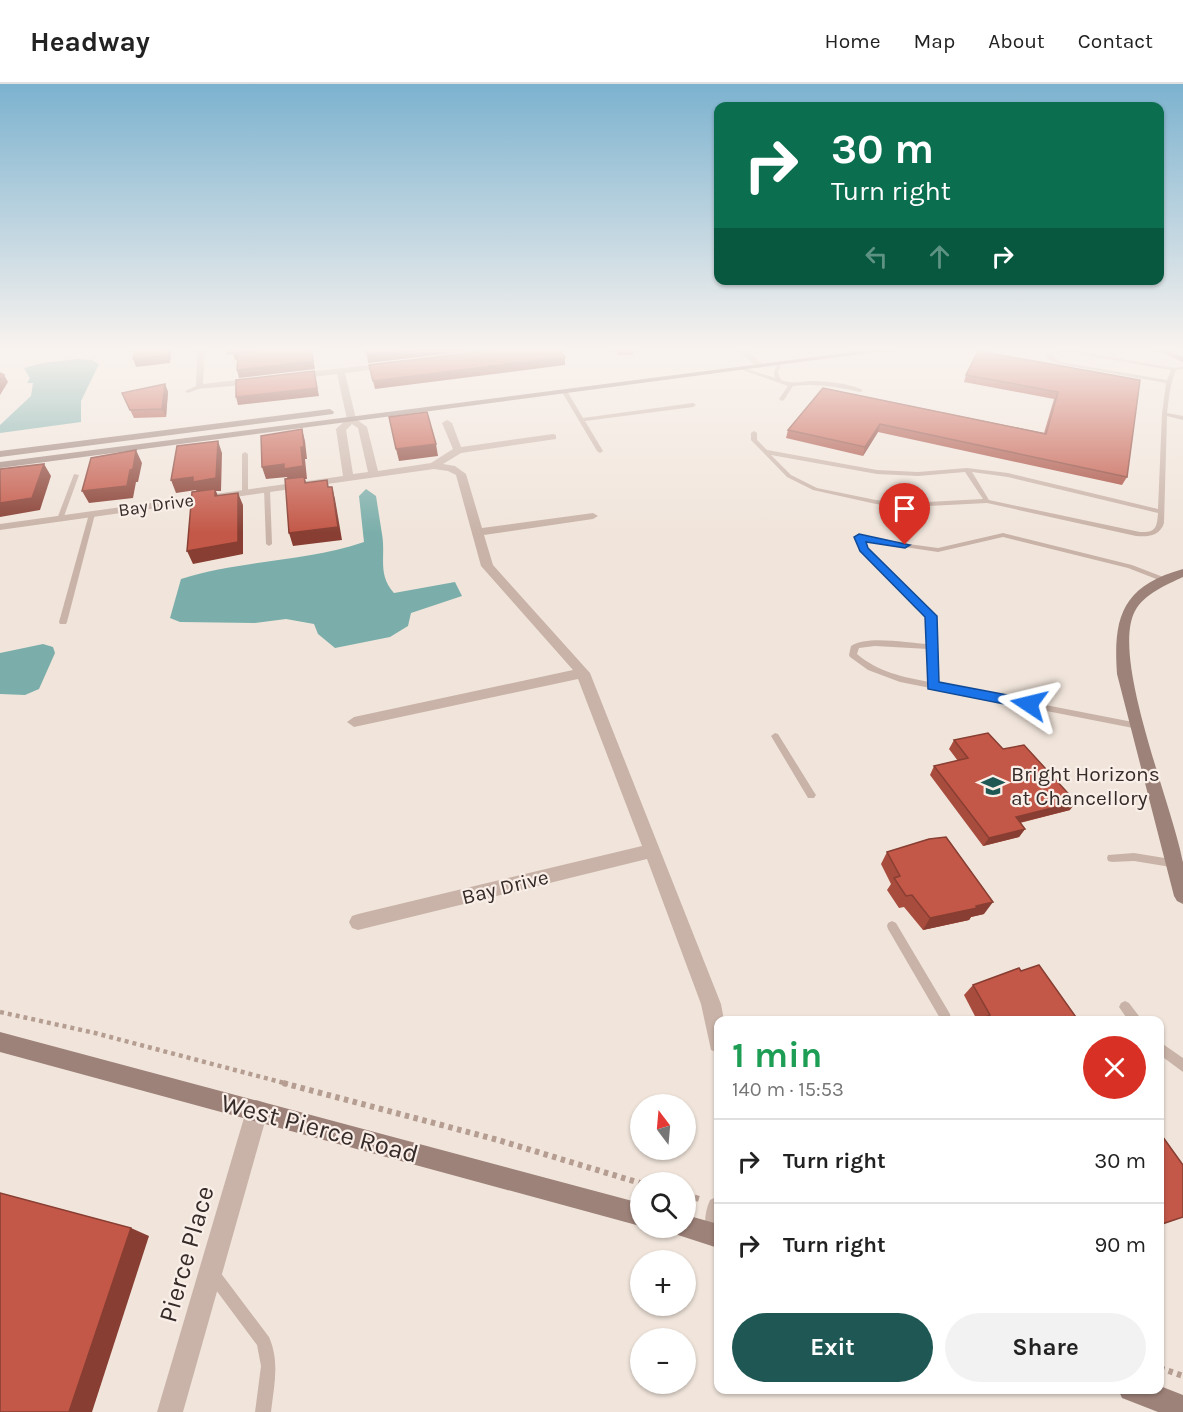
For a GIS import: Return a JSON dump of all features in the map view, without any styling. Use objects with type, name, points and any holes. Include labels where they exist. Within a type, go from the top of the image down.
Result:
[{"type":"main road","points":[[0,465],[393,409]]},
{"type":"main road","points":[[0,454],[407,409]]},
{"type":"main road","points":[[1177,578],[1138,598],[1125,617],[1120,636],[1124,674],[1179,864],[1183,896]]},
{"type":"main road","name":"West Pierce Road","points":[[0,1042],[630,1212]]},
{"type":"main road","points":[[696,1230],[714,1235]]},
{"type":"main road","points":[[1154,1394],[1183,1408]]},
{"type":"street","points":[[350,409],[351,415],[362,427],[374,474]]},
{"type":"street","points":[[348,478],[341,429],[351,415]]},
{"type":"street","points":[[447,423],[458,450]]},
{"type":"street","name":"Bay Drive","points":[[434,466],[458,450],[553,437]]},
{"type":"street","name":"Bay Drive","points":[[0,527],[434,466],[451,468],[461,474],[487,566],[583,673],[711,1004],[714,1021]]},
{"type":"street","points":[[478,532],[593,516]]},
{"type":"street","points":[[354,722],[583,673]]},
{"type":"street","name":"Bay Drive","points":[[358,922],[652,851]]},
{"type":"street","name":"Pierce Place","points":[[170,1412],[256,1111]]},
{"type":"lane","points":[[575,409],[600,451]]},
{"type":"lane","points":[[581,420],[663,409]]},
{"type":"lane","points":[[754,433],[754,440],[796,480],[833,494],[909,505],[987,501],[1137,534],[1150,534],[1157,531],[1161,512],[1165,409]]},
{"type":"lane","points":[[1165,414],[1183,418]]},
{"type":"lane","points":[[767,452],[877,472],[918,474],[967,470],[1008,475],[1161,512]]},
{"type":"lane","points":[[244,454],[245,493]]},
{"type":"lane","points":[[967,470],[987,501]]},
{"type":"lane","points":[[60,519],[76,475]]},
{"type":"lane","points":[[267,489],[269,544]]},
{"type":"lane","points":[[63,622],[92,514]]},
{"type":"lane","points":[[933,686],[931,616],[918,606],[864,549],[859,537],[938,550],[1003,535],[1177,578]]},
{"type":"lane","points":[[932,647],[876,643],[855,646],[853,655],[864,667],[881,675],[1138,726]]},
{"type":"lane","points":[[775,736],[811,795]]},
{"type":"lane","points":[[1112,858],[1134,856],[1179,864]]},
{"type":"lane","points":[[892,926],[945,1016]]},
{"type":"lane","points":[[1125,1006],[1133,1016]]},
{"type":"lane","points":[[1164,1051],[1183,1066]]},
{"type":"lane","points":[[211,1271],[264,1342],[269,1366],[263,1412]]},
{"type":"path","points":[[0,1012],[95,1033],[498,1140],[630,1180]]},
{"type":"path","points":[[1164,1369],[1183,1376]]},
{"type":"water","points":[[17,409],[81,409],[81,422],[0,433],[0,425]]},
{"type":"water","points":[[366,489],[376,496],[383,542],[384,572],[394,593],[455,582],[462,596],[411,613],[408,626],[390,637],[335,648],[318,634],[314,624],[286,619],[255,623],[180,622],[170,618],[181,579],[227,568],[319,554],[364,542],[359,496]]},
{"type":"water","points":[[43,644],[53,647],[55,653],[39,689],[25,695],[0,694],[0,653]]},
{"type":"building","points":[[806,409],[925,409],[1046,434],[1053,409],[1136,409],[1127,477],[880,424],[865,447],[788,430]]},
{"type":"building","points":[[427,412],[436,444],[396,449],[389,417]]},
{"type":"building","points":[[302,429],[303,466],[284,469],[284,464],[262,467],[261,436]]},
{"type":"building","points":[[218,441],[216,478],[193,482],[193,477],[171,480],[177,446]]},
{"type":"building","points":[[136,450],[127,486],[82,491],[91,458]]},
{"type":"building","points":[[44,464],[32,498],[0,503],[0,469]]},
{"type":"building","points":[[304,477],[305,483],[327,480],[328,487],[332,487],[338,527],[289,533],[285,479]]},
{"type":"building","points":[[215,489],[215,496],[238,493],[238,542],[187,551],[192,492]]},
{"type":"building","name":"Bright Horizons at Chancellory","points":[[988,733],[1003,749],[1024,745],[1076,802],[1016,817],[1025,829],[989,838],[934,766],[968,758],[954,740]]},
{"type":"building","points":[[946,837],[993,902],[976,906],[977,908],[930,918],[912,895],[906,896],[894,878],[900,876],[887,852],[929,839]]},
{"type":"building","points":[[1039,965],[1075,1016],[988,1016],[990,1015],[973,985],[1019,968],[1021,971]]},
{"type":"building","points":[[1164,1139],[1183,1165],[1183,1217],[1164,1223]]},
{"type":"building","points":[[0,1193],[131,1228],[69,1412],[0,1412]]},
{"type":"place","name":"Bright Horizons at Chancellory","points":[[993,786]]},
{"type":"route","points":[[905,545],[859,537],[864,549],[918,606],[931,616],[933,686],[1029,704]]}]
